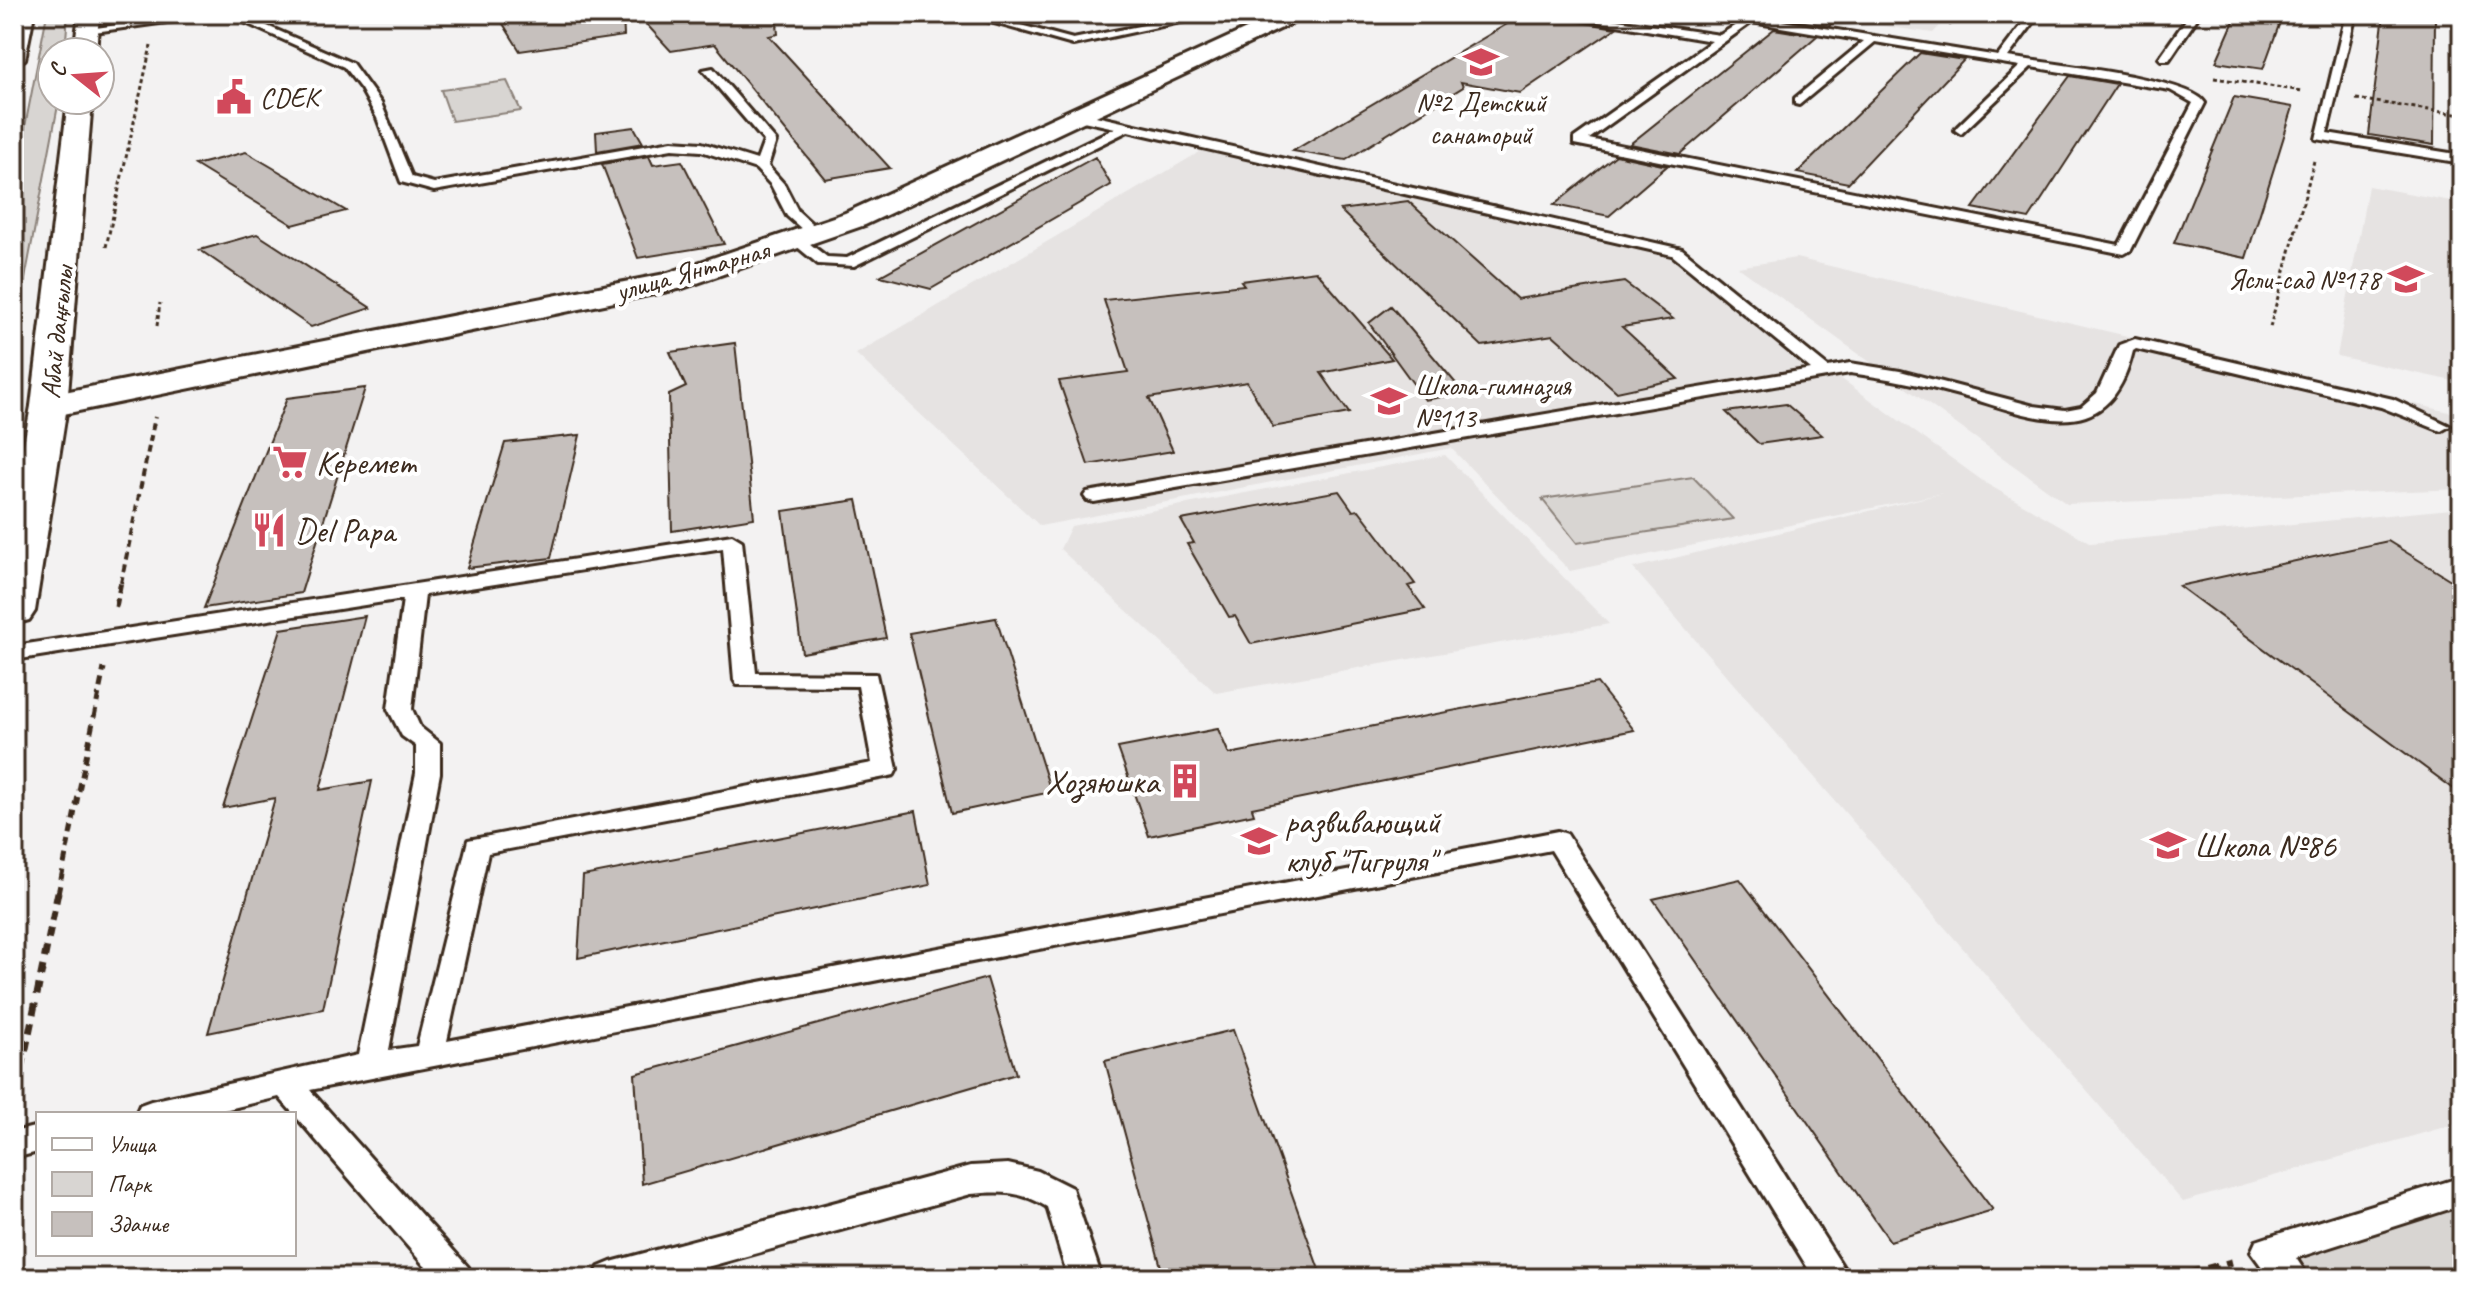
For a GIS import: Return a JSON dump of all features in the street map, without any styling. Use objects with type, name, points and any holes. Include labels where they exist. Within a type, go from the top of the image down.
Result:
[{"type":"street","points":[[14,59],[24,14]]},
{"type":"street","name":"улица Янтарная","points":[[49,406],[672,282],[855,219],[1296,14]]},
{"type":"street","name":"Абай даңғылы","points":[[14,611],[49,406],[78,116]]},
{"type":"lane","points":[[88,22],[157,21],[220,14]]},
{"type":"lane","points":[[231,14],[348,65],[360,76],[384,122],[406,179],[419,185],[434,187],[470,182],[672,145],[702,147],[761,166],[777,184],[823,261],[849,263],[1127,127]]},
{"type":"lane","points":[[967,14],[1073,42],[1180,21],[1168,14]]},
{"type":"lane","points":[[1556,14],[1722,39]]},
{"type":"lane","points":[[2001,59],[2035,14]]},
{"type":"lane","points":[[2165,58],[2195,14]]},
{"type":"lane","points":[[2351,14],[2320,136],[2462,159]]},
{"type":"lane","points":[[1750,19],[2173,87],[2196,97],[2199,103],[2124,250],[1578,141],[1722,39],[1750,19]]},
{"type":"lane","points":[[1799,101],[1874,38]]},
{"type":"lane","points":[[1961,130],[2029,63]]},
{"type":"lane","points":[[709,70],[770,141],[761,166]]},
{"type":"lane","points":[[1078,116],[1677,252],[1826,373]]},
{"type":"lane","points":[[1094,496],[1850,368],[1879,371],[2044,414],[2076,414],[2087,411],[2103,395],[2120,371],[2125,348],[2135,344],[2387,403],[2441,426]]},
{"type":"lane","points":[[14,653],[732,541],[745,680],[868,679],[885,769],[477,846],[429,1057]]},
{"type":"lane","points":[[371,1064],[428,773],[428,743],[410,731],[400,709],[415,590]]},
{"type":"lane","points":[[160,1112],[371,1064],[429,1057],[1558,840],[1833,1278]]},
{"type":"lane","points":[[286,1084],[456,1278]]},
{"type":"lane","points":[[14,1145],[36,1140]]},
{"type":"lane","points":[[611,1278],[971,1180],[1012,1176],[1035,1182],[1061,1198],[1085,1278]]},
{"type":"lane","points":[[2292,1278],[2268,1252],[2462,1191]]},
{"type":"path","points":[[105,252],[157,21]]},
{"type":"path","points":[[2270,327],[2320,136]]},
{"type":"path","points":[[157,326],[160,303]]},
{"type":"path","points":[[2170,1278],[2268,1252]]},
{"type":"shaded area","points":[[1799,14],[1951,14],[1933,33]]},
{"type":"shaded area","points":[[1203,150],[1670,255],[1987,484],[2091,543],[2451,509],[2462,516],[2462,1122],[2183,1202],[1633,568],[1944,493],[1570,571],[1451,448],[1040,526],[856,354]]},
{"type":"shaded area","name":"Ясли-сад №178","points":[[2368,186],[2462,203],[2462,383],[2337,356]]},
{"type":"shaded area","points":[[1796,258],[2462,415],[2462,489],[2067,504],[1738,267]]},
{"type":"shaded area","points":[[1445,455],[1609,624],[1216,693],[1060,549],[1071,526]]},
{"type":"green space","points":[[47,14],[68,14],[66,36],[43,36]]},
{"type":"green space","points":[[36,70],[36,116],[56,116],[14,337],[14,183]]},
{"type":"green space","points":[[507,81],[521,111],[452,121],[441,90]]},
{"type":"green space","points":[[1693,477],[1733,519],[1577,543],[1542,499]]},
{"type":"green space","points":[[2462,1190],[2462,1278],[2312,1278],[2268,1252]]},
{"type":"building","points":[[497,14],[623,14],[624,36],[520,51]]},
{"type":"building","points":[[637,14],[776,14],[778,34],[769,36],[890,168],[825,179],[715,44],[671,51]]},
{"type":"building","points":[[1524,14],[1548,14],[1550,17],[1616,28],[1520,93],[1461,82],[1463,87],[1346,160],[1293,151]]},
{"type":"building","points":[[1793,14],[1843,14],[1829,26],[1787,19]]},
{"type":"building","points":[[2237,14],[2283,14],[2263,69],[2216,62]]},
{"type":"building","points":[[2384,14],[2435,14],[2434,145],[2369,135]]},
{"type":"building","points":[[1774,29],[1817,36],[1680,154],[1630,144]]},
{"type":"building","points":[[1920,53],[1964,60],[1848,183],[1797,173]]},
{"type":"building","points":[[2070,76],[2117,84],[2029,219],[1973,208]]},
{"type":"building","points":[[2234,97],[2293,107],[2246,258],[2174,243]]},
{"type":"building","points":[[634,127],[643,143],[597,151],[596,132]]},
{"type":"building","points":[[246,152],[346,211],[293,225],[195,165]]},
{"type":"building","points":[[1616,155],[1667,166],[1609,216],[1554,205]]},
{"type":"building","points":[[649,156],[653,165],[682,161],[724,244],[638,258],[602,164]]},
{"type":"building","points":[[1095,157],[1111,185],[931,289],[880,276]]},
{"type":"building","points":[[1408,201],[1517,299],[1624,282],[1673,319],[1622,327],[1678,379],[1617,392],[1553,335],[1482,346],[1340,210]]},
{"type":"building","points":[[257,234],[371,308],[311,327],[200,250]]},
{"type":"building","points":[[1316,271],[1392,359],[1321,373],[1349,413],[1273,427],[1247,382],[1149,398],[1173,451],[1088,465],[1059,381],[1128,372],[1104,300],[1244,285],[1241,281]]},
{"type":"building","points":[[1391,306],[1464,393],[1425,400],[1369,323]]},
{"type":"building","points":[[735,343],[754,518],[672,531],[669,395],[686,387],[670,352]]},
{"type":"building","points":[[365,388],[301,593],[204,608],[287,398]]},
{"type":"building","points":[[1786,404],[1822,435],[1759,444],[1726,412]]},
{"type":"building","points":[[580,435],[551,558],[467,568],[505,443]]},
{"type":"building","points":[[1339,491],[1353,511],[1359,510],[1415,584],[1408,586],[1425,609],[1251,644],[1235,616],[1229,617],[1187,544],[1194,543],[1181,520]]},
{"type":"building","points":[[857,500],[886,638],[802,653],[783,511]]},
{"type":"building","points":[[2388,541],[2462,587],[2462,795],[2179,586]]},
{"type":"building","points":[[365,616],[320,790],[372,781],[323,1009],[208,1033],[275,798],[223,808],[281,629]]},
{"type":"building","points":[[996,618],[1051,792],[952,813],[909,633]]},
{"type":"building","points":[[1597,683],[1634,730],[1252,808],[1254,814],[1149,836],[1118,748],[1218,729],[1229,754]]},
{"type":"building","points":[[916,811],[930,885],[578,958],[583,876]]},
{"type":"building","points":[[1740,879],[1993,1210],[1890,1241],[1653,899]]},
{"type":"building","points":[[987,978],[1016,1074],[642,1184],[635,1074]]},
{"type":"building","points":[[1233,1030],[1322,1278],[1164,1278],[1105,1061]]},
{"type":"place","name":"№2 Детский санаторий","points":[[1481,62]]},
{"type":"place","name":"CDEK","points":[[234,97]]},
{"type":"place","name":"Ясли-сад №178","points":[[2406,279]]},
{"type":"place","name":"Школа-гимназия №113","points":[[1389,401]]},
{"type":"place","name":"Керемет","points":[[290,462]]},
{"type":"place","name":"Del Papa","points":[[269,530]]},
{"type":"place","name":"Хозяюшка","points":[[1185,781]]},
{"type":"place","name":"развивающий клуб \"Тигруля\"","points":[[1259,841]]},
{"type":"place","name":"Школа №86","points":[[2168,845]]}]
